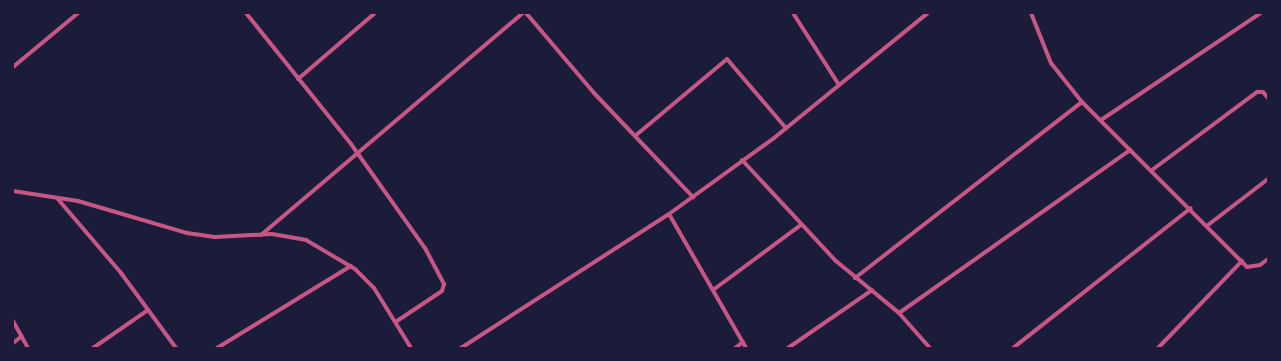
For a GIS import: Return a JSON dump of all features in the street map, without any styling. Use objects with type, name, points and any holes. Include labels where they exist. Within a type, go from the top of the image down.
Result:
[{"type":"street","points":[[13,67],[78,13]]},
{"type":"street","points":[[246,13],[358,154],[425,248],[444,284],[442,291],[397,321]]},
{"type":"street","points":[[298,79],[375,13]]},
{"type":"street","points":[[260,236],[525,13],[635,136],[693,197]]},
{"type":"street","points":[[793,13],[839,85]]},
{"type":"street","points":[[461,348],[693,197],[786,128],[928,13]]},
{"type":"street","points":[[1031,13],[1051,63],[1082,102],[1191,208],[1242,261],[1252,268],[1268,259]]},
{"type":"street","points":[[1100,120],[1261,13]]},
{"type":"street","points":[[635,136],[726,59],[786,128]]},
{"type":"street","points":[[1152,170],[1257,92],[1263,92],[1268,98]]},
{"type":"street","points":[[855,278],[1082,102]]},
{"type":"street","points":[[899,313],[1130,150]]},
{"type":"street","points":[[742,160],[801,225],[855,278],[899,313],[930,348]]},
{"type":"street","points":[[1208,225],[1268,179]]},
{"type":"street","points":[[13,191],[57,198],[187,233],[215,237],[260,236],[306,240],[350,266],[374,288],[397,321],[411,348]]},
{"type":"street","points":[[57,198],[148,310],[176,348]]},
{"type":"street","points":[[1013,348],[1191,208]]},
{"type":"street","points":[[669,214],[746,348]]},
{"type":"street","points":[[714,290],[801,225]]},
{"type":"street","points":[[1158,348],[1242,261]]},
{"type":"street","points":[[217,348],[350,266]]},
{"type":"street","points":[[788,348],[872,290]]},
{"type":"street","points":[[93,348],[148,310]]},
{"type":"street","points":[[13,322],[28,348]]},
{"type":"street","points":[[13,343],[22,336]]},
{"type":"street","points":[[735,348],[743,342]]}]
